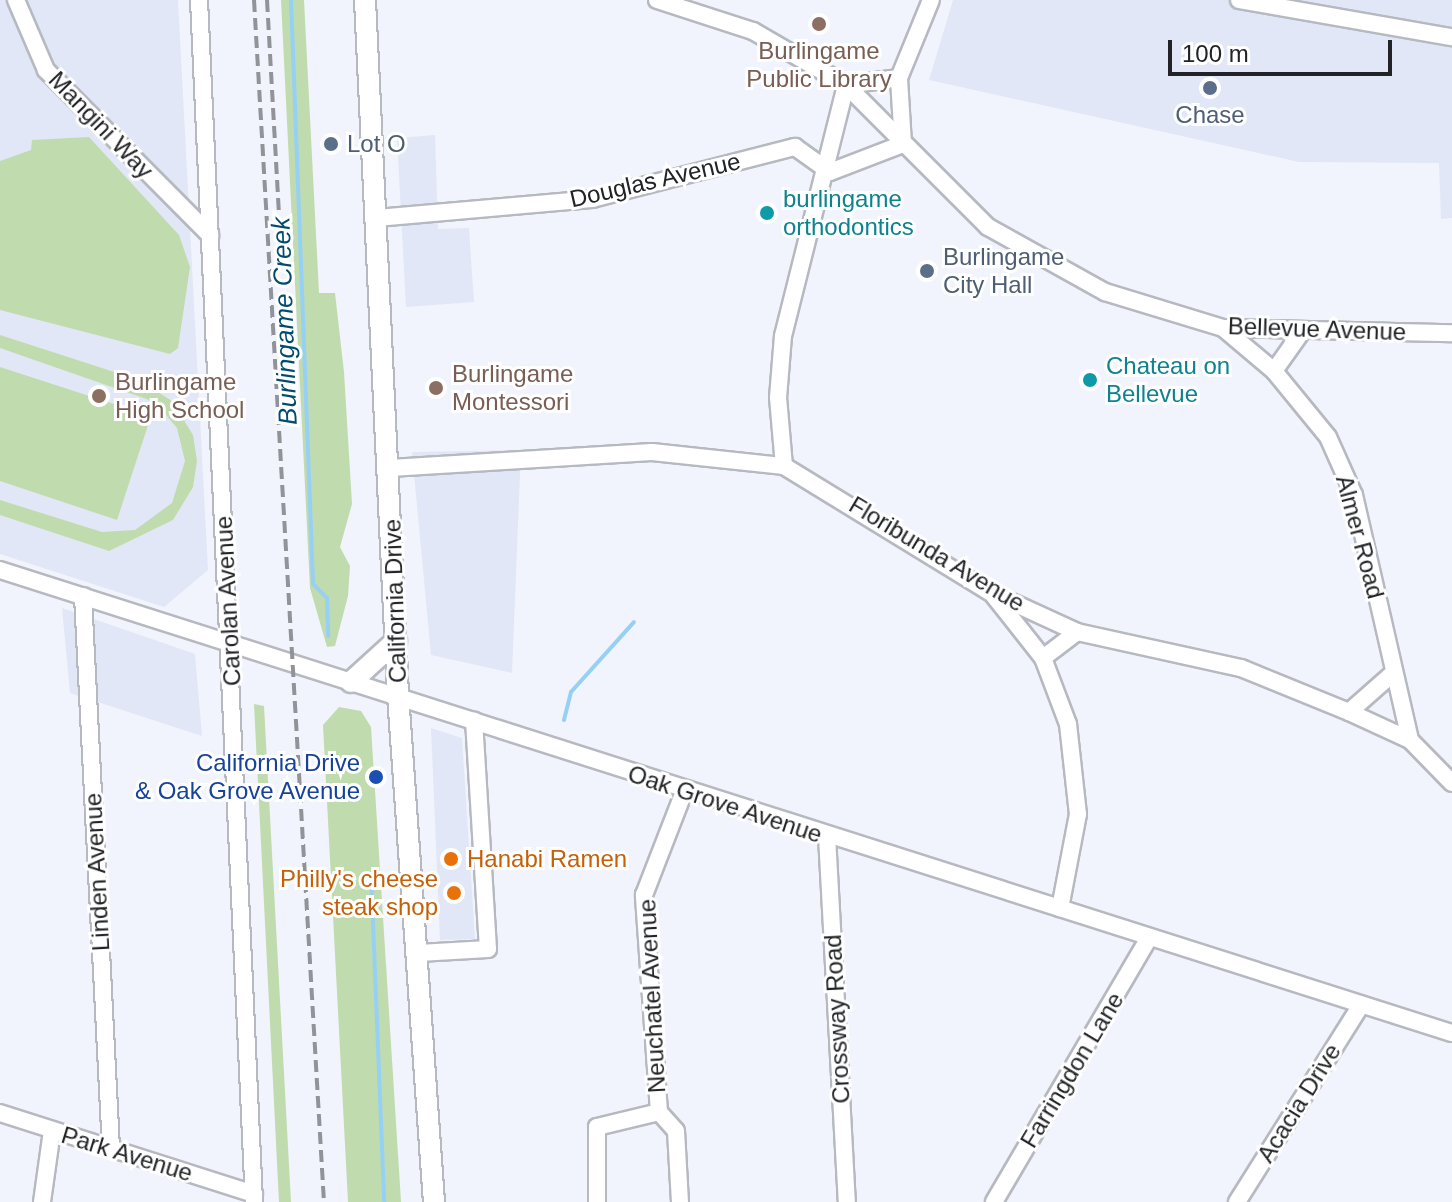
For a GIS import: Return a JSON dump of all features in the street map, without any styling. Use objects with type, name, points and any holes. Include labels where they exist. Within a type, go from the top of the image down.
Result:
[{"type":"main road","name":"California Drive","points":[[365,0],[390,468],[398,695],[419,953],[434,1202]]},
{"type":"main road","points":[[351,682],[396,641]]},
{"type":"street","name":"Mangini Way","points":[[16,0],[46,70],[210,235]]},
{"type":"street","name":"Carolan Avenue","points":[[199,0],[254,1198]]},
{"type":"street","name":"Bellevue Avenue","points":[[657,0],[753,31],[846,85],[988,227],[1045,262],[1105,292],[1223,328],[1452,333]]},
{"type":"street","points":[[830,172],[903,144],[899,78],[931,0]]},
{"type":"street","points":[[1239,0],[1452,37]]},
{"type":"street","points":[[784,466],[778,398],[783,336],[802,245],[830,172],[846,85],[899,78]]},
{"type":"street","name":"Douglas Avenue","points":[[376,218],[592,199],[795,147],[830,172]]},
{"type":"street","name":"Almer Road","points":[[1223,328],[1274,371],[1328,437],[1354,495],[1391,675],[1410,740]]},
{"type":"street","points":[[1274,371],[1303,330]]},
{"type":"street","name":"Floribunda Avenue","points":[[390,468],[652,452],[784,466],[990,592],[1077,632],[1241,668],[1349,712],[1410,740],[1452,783]]},
{"type":"street","name":"Oak Grove Avenue","points":[[0,570],[398,695],[684,792],[1452,1033]]},
{"type":"street","points":[[990,592],[1043,658],[1076,765],[1073,862],[1060,908]]},
{"type":"street","name":"Linden Avenue","points":[[83,596],[111,1148]]},
{"type":"street","points":[[1043,658],[1077,632]]},
{"type":"street","points":[[1349,712],[1391,675]]},
{"type":"street","points":[[419,953],[488,949],[474,720]]},
{"type":"street","name":"Neuchatel Avenue","points":[[659,1112],[644,895],[684,792]]},
{"type":"street","name":"Crossway Road","points":[[827,836],[847,1202]]},
{"type":"street","name":"Farringdon Lane","points":[[994,1202],[1149,938]]},
{"type":"street","name":"Acacia Drive","points":[[1237,1202],[1361,1005]]},
{"type":"street","points":[[597,1202],[597,1127],[659,1112],[676,1131],[680,1202]]},
{"type":"street","name":"Park Avenue","points":[[0,1113],[254,1198]]},
{"type":"street","points":[[42,1202],[52,1131]]},
{"type":"shaded area","name":"Burlingame High School","points":[[0,0],[178,0],[208,570],[164,607],[0,554]]},
{"type":"shaded area","points":[[953,0],[1452,0],[1452,218],[1441,219],[1439,163],[1299,162],[929,80]]},
{"type":"shaded area","points":[[435,135],[438,229],[469,228],[474,302],[406,307],[397,138]]},
{"type":"shaded area","points":[[521,450],[512,673],[431,655],[412,452]]},
{"type":"shaded area","points":[[62,608],[195,654],[202,736],[70,693]]},
{"type":"shaded area","points":[[431,728],[462,738],[475,939],[440,940]]},
{"type":"green space","points":[[281,0],[304,0],[319,293],[335,293],[344,372],[352,504],[340,547],[350,566],[348,596],[335,646],[327,647],[310,588]]},
{"type":"green space","points":[[89,137],[179,235],[190,267],[178,348],[170,354],[0,310],[0,161],[31,150],[32,140]]},
{"type":"green space","points":[[0,335],[139,380],[172,401],[193,435],[197,461],[193,487],[173,520],[109,551],[0,515],[0,500],[102,532],[135,530],[172,503],[185,461],[177,428],[155,402],[0,348]]},
{"type":"green space","points":[[0,367],[151,416],[117,520],[0,481]]},
{"type":"green space","points":[[254,704],[264,706],[291,1202],[279,1202]]},
{"type":"green space","points":[[339,707],[361,711],[371,727],[401,1202],[348,1202],[323,725]]},
{"type":"waterway","name":"Burlingame Creek","points":[[291,0],[313,584],[327,598],[328,636]]},
{"type":"waterway","points":[[564,720],[571,692],[634,622]]},
{"type":"waterway","points":[[371,873],[384,1202]]},
{"type":"railway","points":[[254,0],[324,1202]]},
{"type":"railway","points":[[267,0],[279,212]]},
{"type":"place","name":"Burlingame Public Library","points":[[819,24]]},
{"type":"place","name":"Chase","points":[[1210,88]]},
{"type":"place","name":"Lot O","points":[[331,144]]},
{"type":"place","name":"burlingame orthodontics","points":[[767,213]]},
{"type":"place","name":"Burlingame City Hall","points":[[927,271]]},
{"type":"place","name":"Chateau on Bellevue","points":[[1090,380]]},
{"type":"place","name":"Burlingame Montessori","points":[[436,388]]},
{"type":"place","name":"Burlingame High School","points":[[99,396]]},
{"type":"place","name":"California Drive & Oak Grove Avenue","points":[[376,777]]},
{"type":"place","name":"Hanabi Ramen","points":[[451,859]]},
{"type":"place","name":"Philly's cheese steak shop","points":[[454,893]]}]
